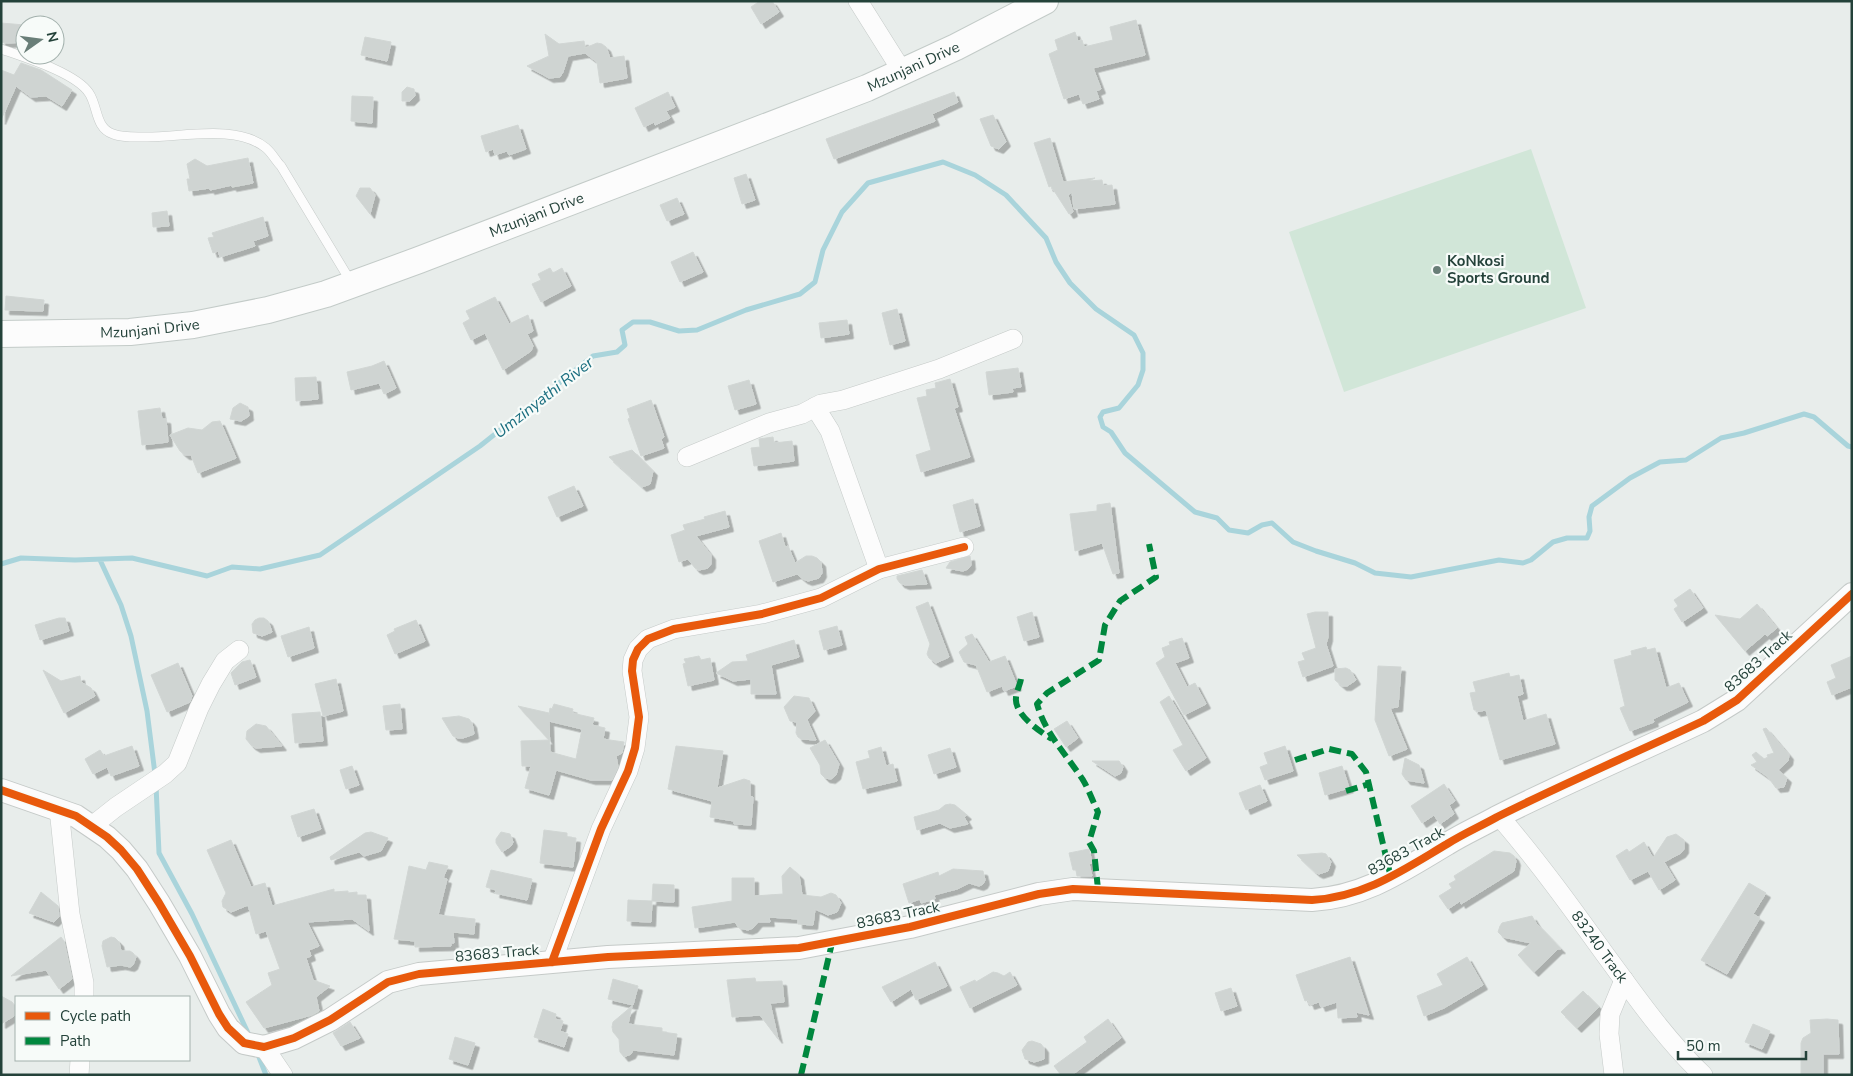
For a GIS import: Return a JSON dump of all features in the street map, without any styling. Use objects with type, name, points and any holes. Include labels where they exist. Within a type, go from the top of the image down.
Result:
[{"type":"main road","name":"Mzunjani Drive","points":[[1,334],[130,332],[193,324],[268,310],[326,294],[867,88],[956,47],[1046,1]]},
{"type":"street","points":[[858,1],[902,71]]},
{"type":"street","points":[[688,457],[769,423],[939,369],[1013,339]]},
{"type":"street","points":[[815,407],[830,431],[879,569]]},
{"type":"street","points":[[552,962],[601,829],[628,771],[635,748],[639,717],[632,671],[633,660],[638,649],[648,640],[674,629],[762,614],[821,598],[879,569],[964,547]]},
{"type":"street","name":"83683 Track","points":[[264,1047],[294,1038],[330,1020],[388,982],[419,974],[608,956],[799,948],[910,927],[1011,900],[1073,889],[1312,900],[1328,899],[1365,889],[1402,872],[1448,843],[1500,816],[1703,721],[1722,710],[1744,694],[1852,594]]},
{"type":"street","points":[[92,826],[165,774],[177,763],[199,708],[211,684],[226,661],[239,650]]},
{"type":"street","points":[[1,790],[76,816],[92,826],[121,850],[137,869],[190,956],[228,1028],[244,1042],[264,1047],[283,1075]]},
{"type":"street","points":[[59,809],[70,914],[84,983],[84,996]]},
{"type":"street","name":"83240 Track","points":[[1500,816],[1624,980],[1686,1066],[1703,1075]]},
{"type":"street","points":[[1614,1075],[1609,1034],[1610,1014],[1624,980]]},
{"type":"street","points":[[79,1075],[80,1061]]},
{"type":"lane","points":[[1,49],[50,67],[81,85],[90,93],[103,128],[113,134],[165,137],[220,133],[242,136],[267,149],[281,166],[352,285]]},
{"type":"green space","name":"KoNkosi Sports Ground","points":[[1531,149],[1586,308],[1344,392],[1289,232]]},
{"type":"building","points":[[760,1],[772,1],[779,12],[761,24],[751,7]]},
{"type":"building","points":[[1136,20],[1145,55],[1093,68],[1101,89],[1096,91],[1099,99],[1083,104],[1079,94],[1064,99],[1049,54],[1058,50],[1055,40],[1075,32],[1078,41],[1082,40],[1084,47],[1113,40],[1110,27]]},
{"type":"building","points":[[1,23],[15,24],[15,43],[1,42]]},
{"type":"building","points":[[545,34],[559,44],[584,41],[585,48],[597,43],[602,44],[606,47],[610,58],[624,56],[627,78],[600,83],[597,62],[585,53],[568,56],[560,77],[549,78],[527,66],[549,56]]},
{"type":"building","points":[[365,37],[391,42],[387,61],[361,55]]},
{"type":"building","points":[[20,65],[27,65],[41,70],[72,90],[62,106],[46,96],[31,97],[16,86],[1,120],[1,70],[14,75]]},
{"type":"building","points":[[407,87],[414,89],[415,96],[410,101],[402,101],[402,92]]},
{"type":"building","points":[[668,92],[675,107],[666,111],[670,118],[655,125],[654,122],[644,127],[635,108]]},
{"type":"building","points":[[954,92],[958,102],[932,114],[935,121],[834,159],[826,139]]},
{"type":"building","points":[[352,96],[373,97],[372,123],[351,121]]},
{"type":"building","points":[[993,115],[1006,142],[999,149],[991,146],[980,119]]},
{"type":"building","points":[[518,125],[526,149],[509,155],[507,151],[495,155],[493,149],[486,152],[481,136]]},
{"type":"building","points":[[1050,138],[1063,182],[1095,178],[1089,181],[1102,180],[1103,186],[1112,185],[1115,204],[1074,209],[1072,192],[1068,195],[1073,212],[1069,214],[1051,186],[1049,187],[1034,143]]},
{"type":"building","points":[[248,158],[253,183],[210,190],[210,188],[189,191],[187,179],[190,179],[187,164],[195,159],[207,166]]},
{"type":"building","points":[[746,174],[755,200],[742,204],[734,178]]},
{"type":"building","points":[[360,188],[370,188],[375,195],[370,214],[356,196]]},
{"type":"building","points":[[677,198],[684,214],[667,221],[660,205]]},
{"type":"building","points":[[167,211],[169,226],[153,227],[152,213]]},
{"type":"building","points":[[263,217],[268,236],[253,241],[255,246],[220,257],[218,251],[213,253],[208,238],[214,237],[212,233]]},
{"type":"building","points":[[693,252],[703,272],[680,282],[671,262]]},
{"type":"building","points":[[550,268],[553,273],[562,268],[571,286],[541,302],[532,284],[541,280],[538,274]]},
{"type":"building","points":[[6,296],[44,300],[43,311],[5,310]]},
{"type":"building","points":[[495,297],[509,324],[528,315],[533,331],[527,334],[533,346],[531,351],[503,370],[485,333],[471,340],[463,323],[470,319],[466,311]]},
{"type":"building","points":[[897,309],[905,341],[890,345],[882,313]]},
{"type":"building","points":[[847,320],[849,334],[821,338],[819,323]]},
{"type":"building","points":[[384,361],[396,388],[384,394],[379,383],[351,390],[347,372]]},
{"type":"building","points":[[1018,368],[1021,387],[1012,388],[1013,392],[989,395],[986,372]]},
{"type":"building","points":[[316,377],[318,399],[296,401],[295,378]]},
{"type":"building","points":[[950,379],[958,407],[954,408],[970,457],[921,472],[916,455],[931,450],[917,398],[927,396],[926,390],[936,388],[935,383]]},
{"type":"building","points":[[749,380],[756,404],[735,410],[728,386]]},
{"type":"building","points":[[651,400],[664,437],[661,439],[664,448],[641,456],[628,419],[630,418],[627,409]]},
{"type":"building","points":[[240,403],[248,407],[249,416],[241,421],[230,419],[233,408]]},
{"type":"building","points":[[160,408],[162,419],[166,419],[168,442],[142,445],[138,411]]},
{"type":"building","points":[[220,421],[236,458],[198,473],[191,455],[185,455],[180,451],[170,435],[188,428],[202,430],[212,422]]},
{"type":"building","points":[[773,437],[774,443],[792,441],[794,461],[754,466],[751,448],[760,447],[759,439]]},
{"type":"building","points":[[632,450],[653,471],[650,484],[642,487],[609,457]]},
{"type":"building","points":[[574,486],[583,506],[557,517],[548,497]]},
{"type":"building","points":[[973,499],[980,526],[960,532],[953,505]]},
{"type":"building","points":[[1110,503],[1119,573],[1113,574],[1102,543],[1075,551],[1070,514],[1097,511],[1097,505]]},
{"type":"building","points":[[725,511],[729,527],[696,536],[711,555],[711,564],[708,568],[699,570],[688,559],[679,562],[671,535],[685,530],[683,525]]},
{"type":"building","points":[[781,533],[785,547],[788,546],[795,563],[806,556],[817,558],[821,562],[822,573],[819,578],[808,581],[797,574],[773,582],[759,541]]},
{"type":"building","points":[[970,556],[971,565],[968,569],[963,571],[946,568],[950,562]]},
{"type":"building","points":[[922,570],[927,584],[905,585],[897,579],[897,576]]},
{"type":"building","points":[[1690,589],[1703,608],[1682,622],[1674,609],[1678,606],[1674,600]]},
{"type":"building","points":[[928,602],[949,657],[936,663],[927,654],[930,644],[916,607]]},
{"type":"building","points":[[1757,604],[1777,628],[1767,636],[1765,634],[1745,651],[1715,615],[1740,619]]},
{"type":"building","points":[[1032,612],[1039,637],[1024,641],[1017,617]]},
{"type":"building","points":[[1328,612],[1328,637],[1326,644],[1333,666],[1303,677],[1298,662],[1305,660],[1302,653],[1316,648],[1307,614]]},
{"type":"building","points":[[65,618],[69,631],[40,640],[35,625]]},
{"type":"building","points":[[259,618],[264,618],[268,621],[272,632],[262,636],[253,633],[252,624]]},
{"type":"building","points":[[416,620],[425,641],[395,654],[387,635],[395,631],[394,629]]},
{"type":"building","points":[[837,626],[842,645],[824,650],[819,631]]},
{"type":"building","points":[[309,627],[314,648],[288,657],[281,636]]},
{"type":"building","points":[[972,634],[989,662],[1005,656],[1017,686],[1004,691],[1002,686],[987,692],[976,665],[964,662],[959,652],[968,644],[965,637]]},
{"type":"building","points":[[1182,638],[1189,658],[1175,663],[1187,687],[1195,683],[1206,704],[1184,715],[1156,663],[1165,657],[1162,648],[1170,645],[1169,642]]},
{"type":"building","points":[[794,640],[799,657],[771,665],[776,694],[751,694],[751,679],[733,681],[716,673],[732,662],[748,661],[746,655]]},
{"type":"building","points":[[1646,647],[1647,650],[1655,648],[1666,688],[1679,683],[1688,702],[1653,719],[1654,722],[1630,731],[1620,708],[1625,706],[1614,660],[1632,655],[1631,651]]},
{"type":"building","points":[[699,656],[701,660],[710,658],[714,680],[688,686],[683,664],[686,663],[684,659]]},
{"type":"building","points":[[1852,656],[1852,687],[1832,695],[1827,682],[1836,678],[1831,665]]},
{"type":"building","points":[[250,660],[256,677],[235,685],[231,673],[242,662]]},
{"type":"building","points":[[178,663],[192,696],[190,702],[167,712],[151,675]]},
{"type":"building","points":[[1378,666],[1401,667],[1398,707],[1390,708],[1407,749],[1389,756],[1375,720]]},
{"type":"building","points":[[1346,668],[1350,670],[1356,680],[1347,686],[1342,686],[1335,680],[1335,669]]},
{"type":"building","points":[[43,670],[61,681],[80,676],[81,682],[91,688],[95,696],[64,713]]},
{"type":"building","points":[[1509,673],[1510,677],[1519,675],[1523,694],[1517,696],[1523,721],[1546,714],[1555,744],[1500,760],[1486,710],[1476,712],[1474,710],[1470,693],[1476,692],[1473,682]]},
{"type":"building","points":[[336,679],[343,711],[323,716],[315,684]]},
{"type":"building","points":[[794,696],[809,698],[815,711],[807,720],[816,740],[798,737],[796,733],[797,722],[790,721],[784,707]]},
{"type":"building","points":[[1169,696],[1206,758],[1186,771],[1173,750],[1183,745],[1160,702]]},
{"type":"building","points":[[400,704],[402,729],[386,730],[383,706]]},
{"type":"building","points":[[554,704],[573,709],[572,713],[594,718],[592,725],[605,728],[603,739],[624,742],[622,753],[616,756],[618,767],[612,780],[591,780],[556,770],[549,795],[525,788],[531,766],[522,766],[521,741],[549,740],[518,706],[549,713],[549,715],[550,708],[552,709]],"holes":[[[549,721],[582,729],[576,759],[550,752]]]},
{"type":"building","points":[[320,712],[323,741],[295,743],[292,714]]},
{"type":"building","points":[[459,716],[469,719],[472,723],[474,734],[463,738],[453,736],[442,718]]},
{"type":"building","points":[[1067,721],[1078,738],[1066,747],[1054,729]]},
{"type":"building","points":[[256,724],[266,726],[282,746],[256,748],[251,745],[246,739],[247,731]]},
{"type":"building","points":[[1766,728],[1789,755],[1788,761],[1778,770],[1787,778],[1784,787],[1776,788],[1768,777],[1751,765],[1757,762],[1752,755],[1756,752],[1764,759],[1768,757],[1767,755],[1774,753],[1763,729]]},
{"type":"building","points":[[825,740],[839,764],[836,775],[831,779],[825,778],[821,774],[820,765],[810,748]]},
{"type":"building","points":[[132,746],[139,766],[111,776],[107,767],[93,774],[85,759],[100,750],[104,756]]},
{"type":"building","points":[[676,746],[723,751],[717,788],[744,779],[750,781],[750,796],[753,797],[751,825],[734,824],[734,821],[710,817],[712,801],[668,789]]},
{"type":"building","points":[[1285,746],[1293,771],[1265,780],[1260,767],[1268,764],[1264,753]]},
{"type":"building","points":[[881,747],[886,766],[893,764],[897,781],[863,789],[856,762],[870,758],[868,751]]},
{"type":"building","points":[[950,748],[956,767],[934,774],[928,755]]},
{"type":"building","points":[[1405,758],[1419,765],[1424,783],[1406,780],[1402,774]]},
{"type":"building","points":[[1092,761],[1119,761],[1123,767],[1121,773],[1115,776]]},
{"type":"building","points":[[352,766],[359,785],[346,789],[340,770]]},
{"type":"building","points":[[1342,766],[1349,788],[1325,795],[1319,773]]},
{"type":"building","points":[[1444,784],[1455,801],[1449,805],[1454,814],[1440,824],[1434,815],[1422,823],[1411,806]]},
{"type":"building","points":[[1260,785],[1267,801],[1246,810],[1239,793]]},
{"type":"building","points":[[945,805],[955,805],[967,815],[964,817],[968,824],[950,828],[940,823],[917,830],[914,817],[939,810]]},
{"type":"building","points":[[314,809],[321,829],[298,837],[291,816]]},
{"type":"building","points":[[544,830],[567,833],[567,837],[576,838],[573,867],[540,863]]},
{"type":"building","points":[[371,832],[388,838],[381,851],[364,856],[359,852],[331,860],[330,857],[365,833]]},
{"type":"building","points":[[501,832],[510,834],[513,842],[511,846],[502,852],[496,843],[496,839]]},
{"type":"building","points":[[1676,834],[1684,840],[1684,849],[1681,853],[1664,862],[1675,880],[1659,890],[1648,871],[1630,880],[1616,856],[1627,849],[1629,852],[1644,842],[1653,858],[1667,837]]},
{"type":"building","points":[[231,840],[251,887],[265,883],[272,906],[334,889],[334,892],[348,891],[348,893],[357,892],[357,895],[366,895],[369,931],[352,919],[307,922],[319,946],[309,950],[311,956],[306,958],[313,980],[330,986],[316,997],[319,1011],[312,1015],[264,1028],[246,1002],[272,985],[268,973],[280,969],[266,931],[256,934],[248,905],[231,912],[223,907],[222,901],[226,893],[207,850]]},
{"type":"building","points":[[1089,849],[1092,863],[1089,864],[1092,876],[1077,876],[1076,870],[1073,870],[1069,853]]},
{"type":"building","points":[[1494,851],[1510,853],[1514,856],[1516,861],[1514,871],[1461,904],[1460,901],[1448,909],[1439,896],[1452,888],[1449,884],[1456,880],[1454,876]]},
{"type":"building","points":[[1326,854],[1331,862],[1328,871],[1319,874],[1297,855]]},
{"type":"building","points":[[429,862],[448,866],[443,878],[447,879],[438,915],[475,919],[474,934],[453,932],[454,943],[451,943],[451,946],[415,947],[415,941],[394,939],[409,866],[426,870]]},
{"type":"building","points":[[790,867],[799,875],[802,895],[821,897],[831,893],[836,895],[841,903],[837,912],[828,915],[815,909],[813,925],[798,924],[798,919],[769,917],[770,922],[758,922],[753,928],[748,930],[739,928],[735,922],[695,928],[692,907],[732,901],[732,878],[754,878],[754,896],[783,894],[782,876]]},
{"type":"building","points":[[953,869],[983,871],[985,880],[979,886],[969,883],[957,889],[934,895],[935,899],[921,903],[920,899],[909,903],[903,884],[938,872],[939,876]]},
{"type":"building","points":[[491,870],[532,879],[527,900],[495,893],[496,890],[486,887]]},
{"type":"building","points":[[1749,883],[1766,893],[1753,914],[1760,918],[1727,974],[1701,960]]},
{"type":"building","points":[[653,884],[674,885],[674,902],[652,901]]},
{"type":"building","points":[[41,892],[58,906],[59,917],[54,922],[29,913]]},
{"type":"building","points":[[628,900],[652,901],[651,922],[627,921]]},
{"type":"building","points":[[1532,916],[1536,923],[1561,949],[1558,949],[1534,972],[1518,955],[1531,943],[1503,937],[1498,932],[1502,923]]},
{"type":"building","points":[[61,937],[64,941],[72,979],[59,989],[46,970],[11,976]]},
{"type":"building","points":[[111,937],[119,942],[121,951],[133,953],[136,957],[133,965],[130,967],[121,965],[107,967],[102,946],[103,941]]},
{"type":"building","points":[[1350,957],[1369,1015],[1356,1012],[1357,1017],[1338,1018],[1337,1002],[1321,1007],[1319,1002],[1310,1005],[1308,1000],[1305,1001],[1296,975]]},
{"type":"building","points":[[1467,957],[1483,985],[1444,1008],[1424,1016],[1417,996],[1443,985],[1437,974]]},
{"type":"building","points":[[935,962],[947,986],[916,1000],[911,989],[891,1002],[882,987]]},
{"type":"building","points":[[993,972],[1004,976],[1010,972],[1017,985],[970,1008],[960,987],[975,980],[976,982]]},
{"type":"building","points":[[755,978],[756,982],[782,981],[784,1002],[770,1003],[778,1039],[760,1015],[732,1017],[727,980]]},
{"type":"building","points":[[613,979],[638,986],[633,1005],[608,999]]},
{"type":"building","points":[[1231,988],[1237,1006],[1221,1011],[1215,993]]},
{"type":"building","points":[[1583,991],[1599,1007],[1577,1028],[1561,1012]]},
{"type":"building","points":[[1,996],[12,1002],[15,1006],[15,1014],[1,1024]]},
{"type":"building","points":[[632,1006],[628,1024],[662,1028],[662,1032],[677,1034],[674,1055],[633,1050],[631,1054],[624,1057],[620,1052],[619,1039],[613,1032],[612,1027],[613,1022]]},
{"type":"building","points":[[543,1009],[556,1014],[555,1019],[563,1021],[560,1031],[568,1034],[564,1047],[534,1037]]},
{"type":"building","points":[[1108,1019],[1121,1038],[1072,1075],[1061,1075],[1054,1066],[1087,1042],[1084,1037]]},
{"type":"building","points":[[1810,1020],[1838,1020],[1839,1054],[1823,1054],[1823,1075],[1801,1074],[1801,1043],[1803,1038],[1811,1033]]},
{"type":"building","points":[[350,1022],[360,1038],[341,1046],[333,1033]]},
{"type":"building","points":[[1753,1024],[1770,1031],[1762,1049],[1745,1042]]},
{"type":"building","points":[[455,1037],[475,1043],[468,1065],[449,1059]]},
{"type":"building","points":[[1032,1041],[1041,1044],[1044,1048],[1044,1059],[1034,1062],[1025,1059],[1022,1050],[1028,1042]]},
{"type":"waterway","name":"Umzinyathi River","points":[[1,564],[21,558],[75,560],[132,558],[207,576],[232,567],[260,569],[320,555],[480,446],[593,356],[617,352],[625,345],[622,330],[633,322],[650,322],[679,331],[697,330],[746,310],[800,294],[815,282],[823,250],[842,212],[868,183],[943,162],[975,175],[1006,195],[1046,238],[1056,262],[1070,283],[1096,309],[1134,335],[1143,353],[1143,370],[1138,385],[1119,408],[1103,412],[1100,417],[1103,427],[1111,432],[1125,453],[1195,512],[1217,518],[1229,530],[1248,533],[1262,525],[1272,523],[1293,542],[1355,563],[1375,573],[1411,577],[1499,560],[1523,563],[1531,560],[1553,542],[1567,538],[1587,538],[1590,531],[1589,517],[1592,506],[1630,478],[1660,462],[1686,460],[1721,438],[1744,433],[1804,414],[1814,417],[1848,446],[1852,447]]},
{"type":"waterway","points":[[100,560],[121,605],[131,636],[147,711],[155,774]]},
{"type":"waterway","points":[[156,785],[159,853],[192,914],[249,1035]]},
{"type":"waterway","points":[[257,1052],[266,1075]]},
{"type":"marked path","points":[[1098,889],[1094,851],[1089,842],[1098,812],[1083,780],[1057,744],[1037,704],[1047,693],[1099,660],[1105,625],[1120,601],[1156,577],[1149,544]]},
{"type":"marked path","points":[[1021,679],[1016,698],[1019,710],[1029,722],[1052,739]]},
{"type":"marked path","points":[[1295,760],[1329,749],[1352,754],[1366,772],[1391,878]]},
{"type":"marked path","points":[[1346,791],[1369,784]]},
{"type":"marked path","points":[[801,1075],[832,943]]},
{"type":"cycle path","points":[[552,962],[601,829],[628,771],[635,748],[639,717],[632,671],[633,660],[638,649],[648,639],[674,629],[762,614],[821,598],[879,569],[964,547]]},
{"type":"cycle path","points":[[1,790],[76,816],[107,837],[121,850],[137,869],[159,903],[190,956],[228,1028],[244,1043],[264,1047],[294,1038],[330,1020],[388,982],[419,974],[608,957],[799,948],[910,927],[1039,894],[1073,889],[1312,900],[1349,894],[1383,881],[1459,837],[1523,804],[1703,721],[1737,700],[1852,594]]},
{"type":"place","name":"KoNkosi Sports Ground","points":[[1437,270]]}]
